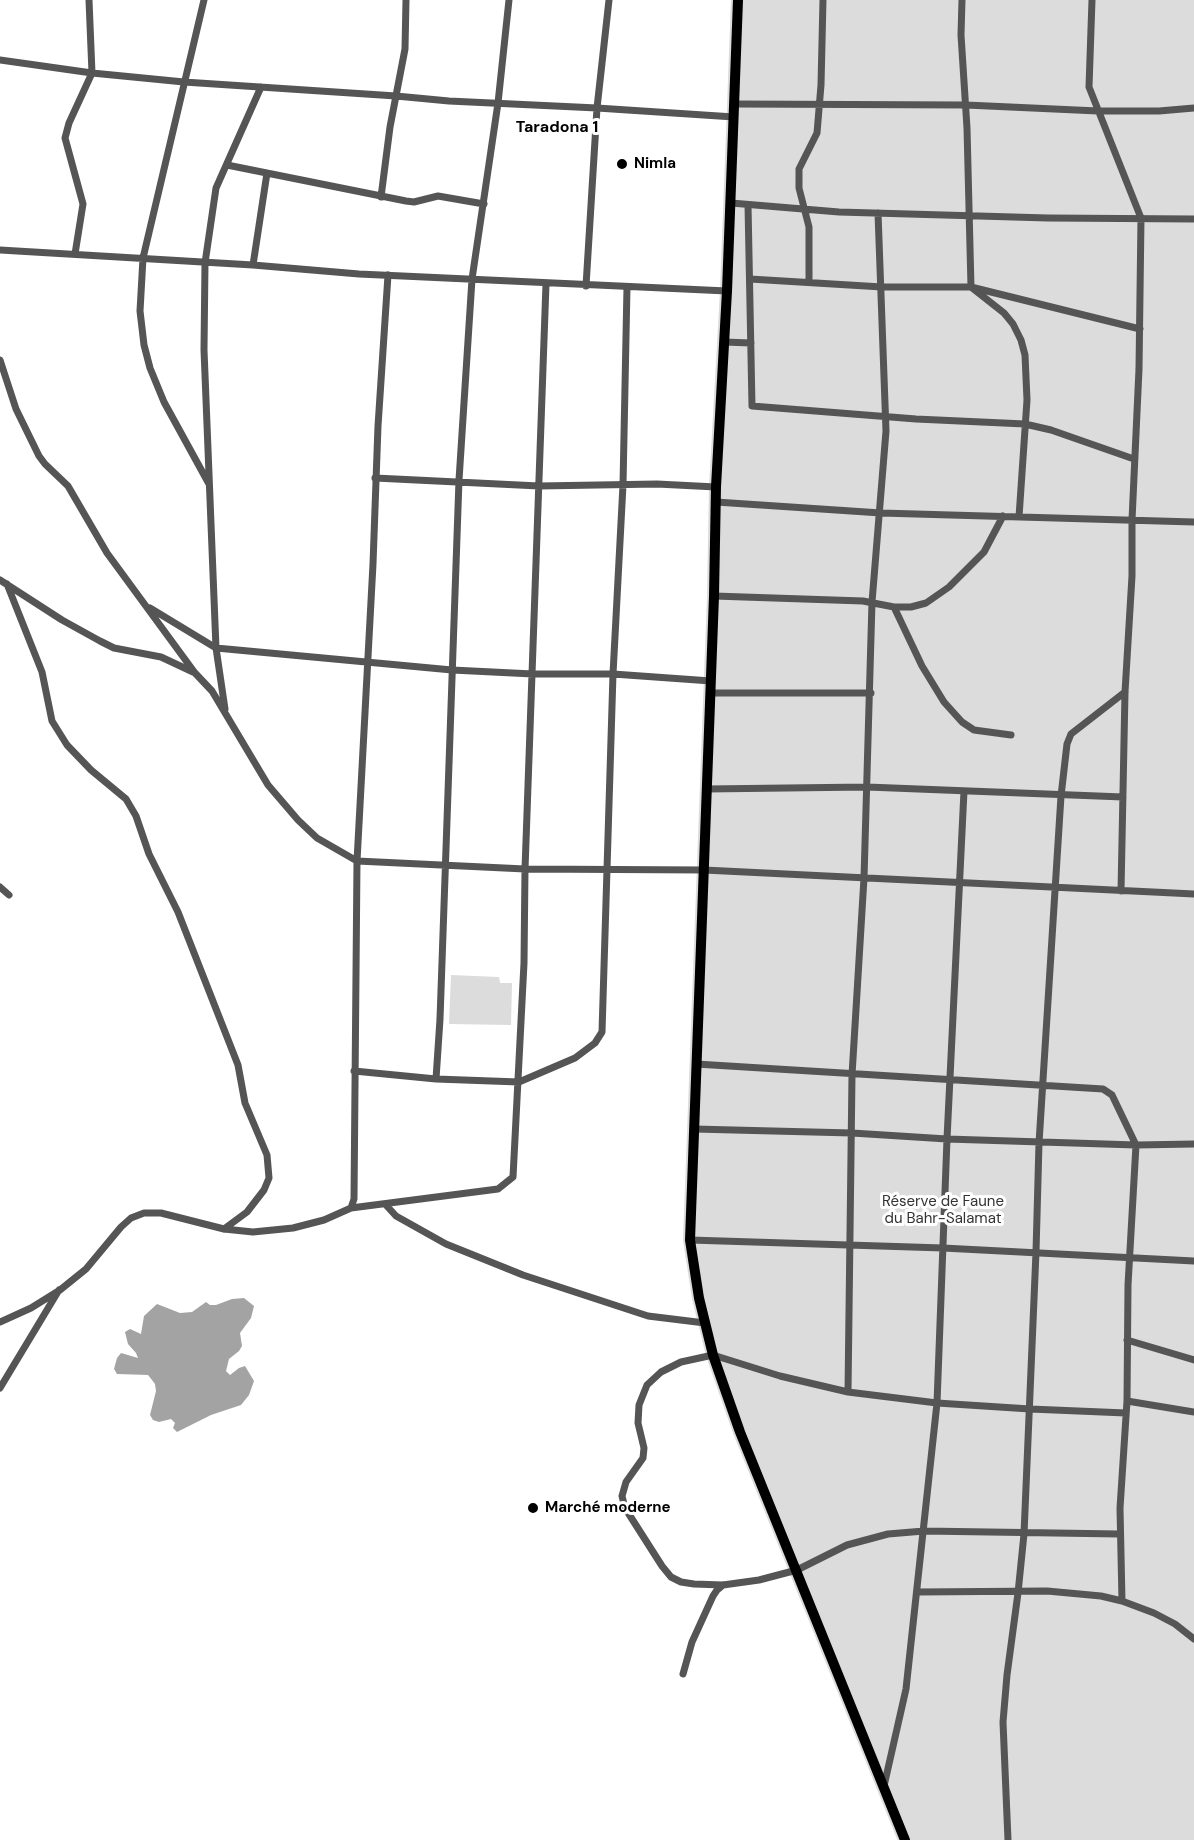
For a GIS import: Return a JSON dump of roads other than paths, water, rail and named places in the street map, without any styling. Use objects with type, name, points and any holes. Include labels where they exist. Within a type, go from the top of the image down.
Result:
[{"type":"main road","points":[[738,0],[731,203],[716,487],[711,693],[690,1240],[693,1270],[713,1354],[740,1432],[905,1840]]},
{"type":"street","points":[[75,254],[83,204],[65,138],[69,123],[92,73],[89,0]]},
{"type":"street","points":[[204,0],[143,258],[140,311],[144,345],[150,368],[164,402],[211,486]]},
{"type":"street","points":[[381,197],[405,49],[406,0]]},
{"type":"street","points":[[436,1079],[446,866],[459,480],[472,279],[498,103],[509,0]]},
{"type":"street","points":[[586,286],[597,108],[609,0]]},
{"type":"street","points":[[809,282],[809,227],[799,188],[799,170],[816,137],[820,104],[823,0]]},
{"type":"street","points":[[963,0],[961,35],[966,105],[971,287]]},
{"type":"street","points":[[1092,0],[1089,87],[1142,218],[1132,520],[1131,630],[1125,692],[1121,891]]},
{"type":"street","points":[[0,60],[92,73],[184,82],[449,101],[734,117]]},
{"type":"street","points":[[226,711],[216,648],[204,350],[205,263],[216,188],[261,87]]},
{"type":"street","points":[[735,104],[966,105],[1098,111],[1159,111],[1194,108]]},
{"type":"street","points":[[226,165],[414,202],[438,196],[484,204]]},
{"type":"street","points":[[253,265],[267,173]]},
{"type":"street","points":[[731,203],[805,210],[878,213],[1194,219]]},
{"type":"street","points":[[748,205],[752,406],[916,419],[1025,424],[1051,430],[1134,459]]},
{"type":"street","points":[[848,1392],[852,1075],[864,878],[872,602],[885,448],[882,286],[878,213]]},
{"type":"street","points":[[0,250],[546,284],[727,291]]},
{"type":"street","points":[[351,1208],[354,1199],[357,861],[375,478],[388,275]]},
{"type":"street","points":[[750,279],[882,286],[971,287],[1140,329]]},
{"type":"street","points":[[0,1322],[31,1308],[60,1290],[86,1269],[121,1227],[131,1218],[144,1213],[161,1213],[224,1229],[253,1232],[293,1228],[324,1220],[351,1208],[498,1189],[509,1183],[513,1177],[524,963],[525,869],[546,284]]},
{"type":"street","points":[[354,1071],[436,1079],[519,1082],[575,1059],[595,1043],[602,1032],[627,287]]},
{"type":"street","points":[[971,287],[1004,313],[1014,324],[1025,354],[1026,400],[1019,517]]},
{"type":"street","points":[[724,342],[751,343]]},
{"type":"street","points":[[0,360],[16,409],[39,456],[72,491],[107,553],[195,673],[226,711],[268,785],[317,838],[357,861],[525,869],[704,870],[1194,894]]},
{"type":"street","points":[[375,478],[459,480],[539,486],[716,487]]},
{"type":"street","points":[[716,502],[881,513],[1194,522]]},
{"type":"street","points":[[714,596],[872,602],[894,607],[911,607],[926,603],[949,588],[984,552],[1003,516]]},
{"type":"street","points":[[0,580],[114,648],[161,657],[195,673]]},
{"type":"street","points":[[8,584],[42,672],[52,721],[66,745],[91,770],[126,799],[136,816],[149,854],[178,912],[238,1065],[245,1103],[267,1155],[269,1178],[264,1190],[247,1212],[224,1229]]},
{"type":"street","points":[[145,605],[216,648],[452,670],[532,674],[613,674],[711,681]]},
{"type":"street","points":[[894,607],[922,666],[944,702],[962,722],[974,730],[1011,735]]},
{"type":"street","points":[[1008,1840],[1003,1722],[1006,1675],[1024,1534],[1039,1143],[1061,796],[1067,744],[1071,734],[1125,692]]},
{"type":"street","points":[[711,693],[871,693]]},
{"type":"street","points":[[706,789],[867,787],[1123,798]]},
{"type":"street","points":[[884,1786],[906,1689],[937,1403],[964,791]]},
{"type":"street","points":[[0,887],[9,895]]},
{"type":"street","points":[[696,1064],[1102,1089],[1112,1095],[1136,1145],[1127,1340],[1127,1401],[1119,1533],[1122,1601]]},
{"type":"street","points":[[694,1129],[852,1133],[1039,1143],[1194,1144]]},
{"type":"street","points":[[385,1204],[396,1216],[446,1244],[523,1275],[648,1316],[705,1323]]},
{"type":"street","points":[[690,1240],[943,1248],[1194,1261]]},
{"type":"street","points":[[0,1388],[60,1290]]},
{"type":"street","points":[[1127,1340],[1194,1360]]},
{"type":"street","points":[[1119,1533],[1024,1534],[924,1531],[869,1538],[847,1545],[797,1570],[759,1580],[723,1585],[694,1584],[681,1582],[671,1577],[662,1566],[625,1508],[622,1496],[626,1482],[643,1458],[645,1448],[638,1423],[639,1405],[647,1385],[661,1372],[681,1362],[713,1354],[780,1376],[848,1392],[937,1403],[1126,1413]]},
{"type":"street","points":[[1127,1401],[1194,1412]]},
{"type":"street","points":[[683,1674],[692,1642],[712,1596],[723,1585]]},
{"type":"street","points":[[918,1592],[1056,1592],[1090,1595],[1122,1601],[1154,1613],[1175,1624],[1194,1639]]},
{"type":"place","name":"Nimla","points":[[622,164]]},
{"type":"place","name":"Marché moderne","points":[[533,1508]]},
{"type":"district","name":"Taradona 1","points":[[557,128]]},
{"type":"park label","name":"Réserve de Faune du Bahr-Salamat","points":[[943,1210]]}]
